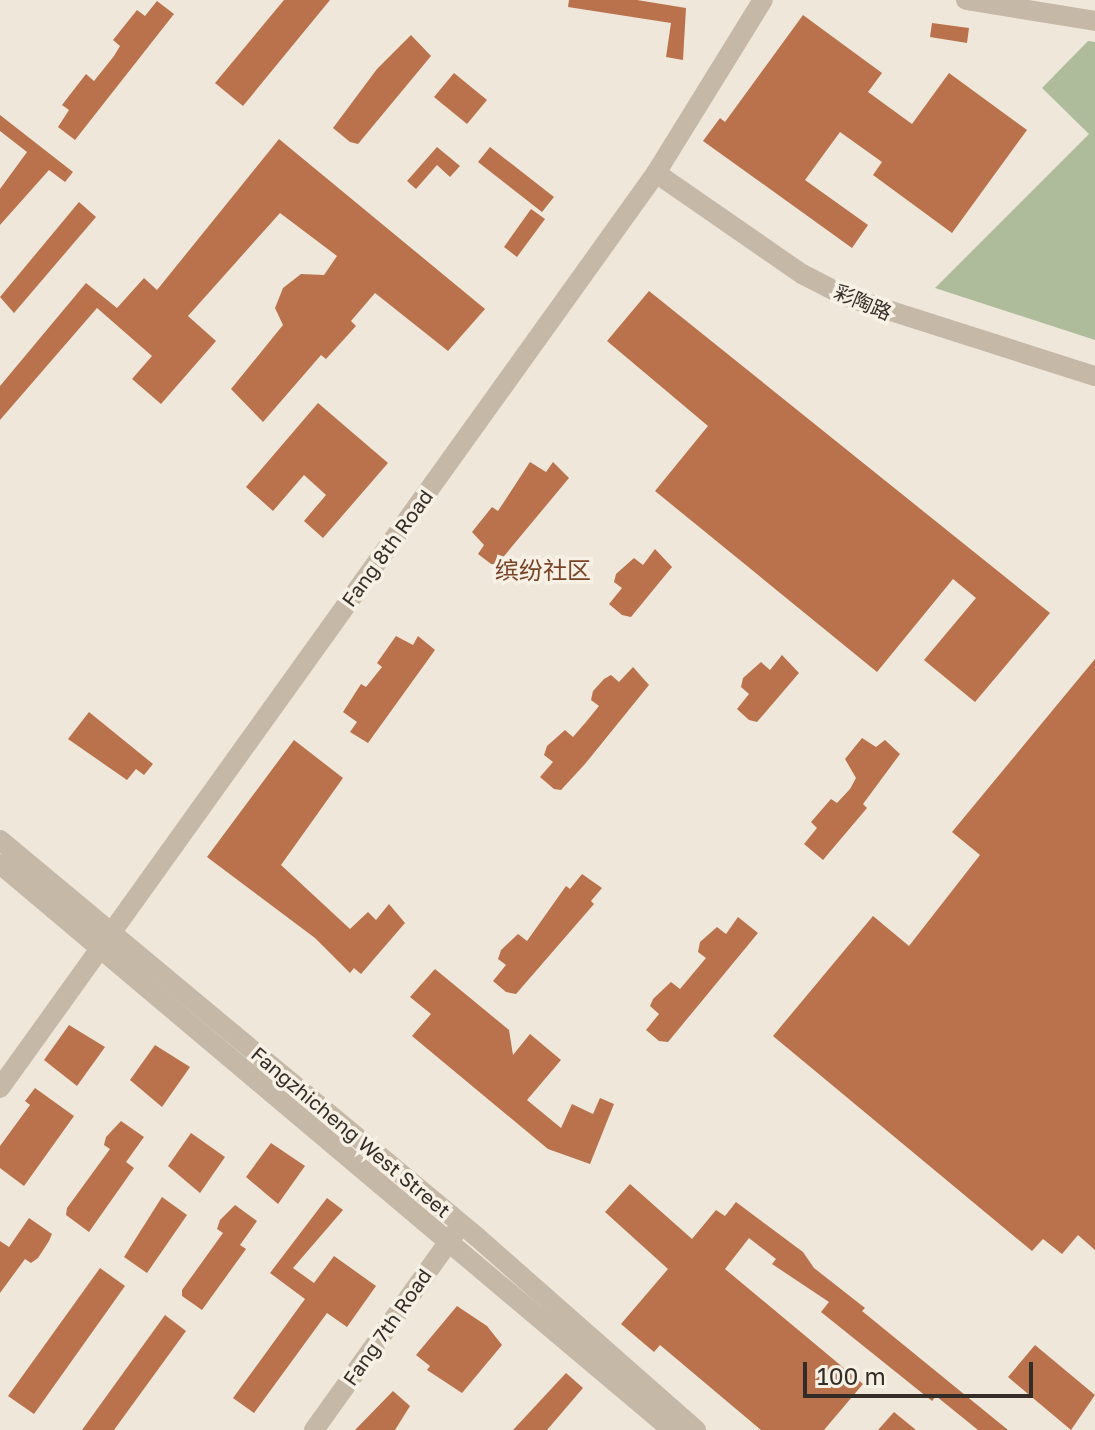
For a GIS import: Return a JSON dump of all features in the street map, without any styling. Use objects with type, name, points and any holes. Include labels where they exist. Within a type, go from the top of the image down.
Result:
[{"type":"street","name":"Fang 8th Road","points":[[0,1088],[656,173],[763,0]]},
{"type":"street","points":[[966,0],[1095,21]]},
{"type":"street","name":"彩陶路","points":[[656,173],[802,274],[847,297],[1095,376]]},
{"type":"street","name":"Fangzhicheng West Street","points":[[0,840],[106,940],[696,1430]]},
{"type":"street","name":"Fangzhicheng West Street","points":[[0,864],[106,940]]},
{"type":"street","name":"Fangzhicheng West Street","points":[[456,1231],[672,1430]]},
{"type":"street","name":"Fang 7th Road","points":[[314,1430],[456,1231]]},
{"type":"green space","points":[[1088,41],[1095,42],[1095,340],[935,288],[1089,134],[1042,88]]},
{"type":"building","points":[[284,0],[330,0],[243,106],[215,83]]},
{"type":"building","points":[[569,0],[637,0],[686,8],[683,60],[666,57],[671,23],[568,7]]},
{"type":"building","points":[[157,1],[174,14],[75,140],[58,127],[69,110],[62,105],[86,74],[94,81],[114,56],[120,46],[113,40],[137,10],[145,16]]},
{"type":"building","points":[[803,15],[882,73],[868,92],[912,124],[949,73],[1027,130],[952,233],[873,175],[882,162],[840,132],[805,180],[868,225],[852,248],[703,141],[720,118],[725,122]]},
{"type":"building","points":[[932,23],[969,28],[967,43],[930,37]]},
{"type":"building","points":[[411,35],[431,56],[358,144],[350,142],[333,128],[377,69]]},
{"type":"building","points":[[454,73],[487,100],[467,124],[434,97]]},
{"type":"building","points":[[0,115],[73,172],[65,182],[49,170],[0,225],[0,189],[27,152],[0,131]]},
{"type":"building","points":[[279,139],[485,309],[448,351],[375,293],[351,321],[356,326],[326,359],[321,355],[263,422],[231,389],[283,325],[275,308],[283,288],[301,274],[324,275],[337,256],[280,213],[188,316],[216,341],[161,404],[132,379],[152,356],[97,308],[0,420],[0,386],[86,283],[117,308],[144,278],[157,290]]},
{"type":"building","points":[[437,147],[460,166],[450,177],[437,165],[416,189],[407,181]]},
{"type":"building","points":[[490,147],[554,197],[542,212],[478,162]]},
{"type":"building","points":[[79,202],[96,217],[14,313],[0,297]]},
{"type":"building","points":[[531,209],[545,219],[517,257],[504,247]]},
{"type":"building","points":[[649,291],[1050,613],[975,702],[924,660],[976,598],[953,579],[877,672],[655,491],[708,426],[607,341]]},
{"type":"building","points":[[318,403],[388,463],[323,538],[304,521],[326,495],[304,475],[273,511],[246,487]]},
{"type":"building","points":[[530,462],[546,472],[553,462],[569,478],[495,567],[478,554],[484,545],[472,532],[492,507],[498,511]]},
{"type":"building","points":[[655,549],[672,567],[631,617],[622,615],[609,604],[622,588],[614,582],[616,574],[634,558],[643,565]]},
{"type":"building","points":[[396,636],[413,645],[418,636],[435,650],[368,743],[350,732],[357,722],[343,712],[361,684],[366,687],[382,667],[377,663]]},
{"type":"building","points":[[782,655],[799,673],[757,722],[749,720],[737,709],[749,694],[741,687],[743,678],[761,662],[770,670]]},
{"type":"building","points":[[1095,659],[1095,1250],[1078,1235],[1062,1254],[1043,1239],[1032,1251],[773,1036],[873,916],[909,946],[980,855],[952,832]]},
{"type":"building","points":[[633,667],[649,685],[585,764],[561,790],[554,789],[540,777],[553,762],[544,755],[547,746],[565,730],[573,737],[599,706],[591,700],[593,691],[611,675],[619,682]]},
{"type":"building","points":[[89,712],[153,764],[144,775],[136,769],[127,780],[68,739]]},
{"type":"building","points":[[862,738],[876,747],[885,740],[900,754],[863,804],[867,808],[823,860],[804,844],[817,828],[811,822],[831,799],[837,803],[850,789],[856,778],[845,759]]},
{"type":"building","points":[[294,740],[343,778],[281,865],[350,929],[368,912],[376,920],[389,904],[405,923],[361,974],[354,968],[350,973],[315,938],[207,857]]},
{"type":"building","points":[[582,874],[602,888],[591,901],[594,904],[516,994],[506,992],[493,981],[506,965],[498,959],[501,950],[518,934],[527,941],[566,886],[570,889]]},
{"type":"building","points":[[738,917],[758,933],[668,1042],[659,1041],[646,1030],[659,1014],[650,1006],[653,999],[671,982],[680,989],[706,958],[698,952],[700,942],[717,927],[726,934]]},
{"type":"building","points":[[435,969],[509,1030],[513,1055],[530,1034],[561,1060],[527,1100],[561,1128],[572,1104],[593,1114],[600,1098],[614,1104],[590,1164],[548,1149],[412,1036],[431,1014],[410,997]]},
{"type":"building","points":[[69,1025],[105,1047],[77,1086],[44,1060]]},
{"type":"building","points":[[155,1045],[190,1067],[162,1107],[130,1080]]},
{"type":"building","points":[[35,1088],[74,1116],[24,1186],[0,1168],[0,1146],[30,1105],[25,1101]]},
{"type":"building","points":[[121,1121],[144,1137],[126,1162],[134,1168],[89,1232],[66,1215],[67,1208],[110,1149],[104,1145],[106,1137]]},
{"type":"building","points":[[191,1133],[225,1157],[200,1193],[168,1166]]},
{"type":"building","points":[[271,1143],[305,1166],[278,1204],[246,1177]]},
{"type":"building","points":[[630,1184],[692,1239],[716,1210],[725,1216],[736,1202],[803,1252],[814,1268],[865,1308],[862,1311],[1008,1430],[978,1430],[936,1396],[932,1401],[821,1312],[829,1302],[772,1264],[776,1259],[749,1238],[725,1269],[863,1384],[824,1430],[761,1430],[660,1345],[654,1352],[621,1324],[668,1269],[605,1212]]},
{"type":"building","points":[[162,1197],[187,1215],[147,1273],[124,1257]]},
{"type":"building","points":[[327,1198],[343,1210],[293,1268],[314,1283],[334,1256],[376,1286],[347,1327],[327,1313],[254,1413],[233,1398],[305,1299],[270,1273]]},
{"type":"building","points":[[235,1205],[257,1221],[240,1245],[246,1249],[202,1310],[182,1296],[182,1290],[223,1233],[217,1229],[220,1220]]},
{"type":"building","points":[[29,1218],[52,1234],[38,1258],[31,1263],[25,1259],[0,1293],[0,1241],[9,1247]]},
{"type":"building","points":[[100,1268],[125,1286],[34,1414],[8,1396]]},
{"type":"building","points":[[457,1306],[487,1326],[502,1345],[462,1393],[427,1370],[430,1366],[416,1355]]},
{"type":"building","points":[[165,1315],[186,1331],[114,1430],[82,1430]]},
{"type":"building","points":[[1035,1345],[1095,1395],[1071,1430],[1008,1377]]},
{"type":"building","points":[[566,1373],[583,1388],[547,1430],[513,1430]]},
{"type":"building","points":[[393,1391],[410,1406],[395,1430],[355,1430]]},
{"type":"building","points":[[894,1412],[916,1430],[878,1430]]},
{"type":"district","name":"缤纷社区","points":[[543,570]]}]
